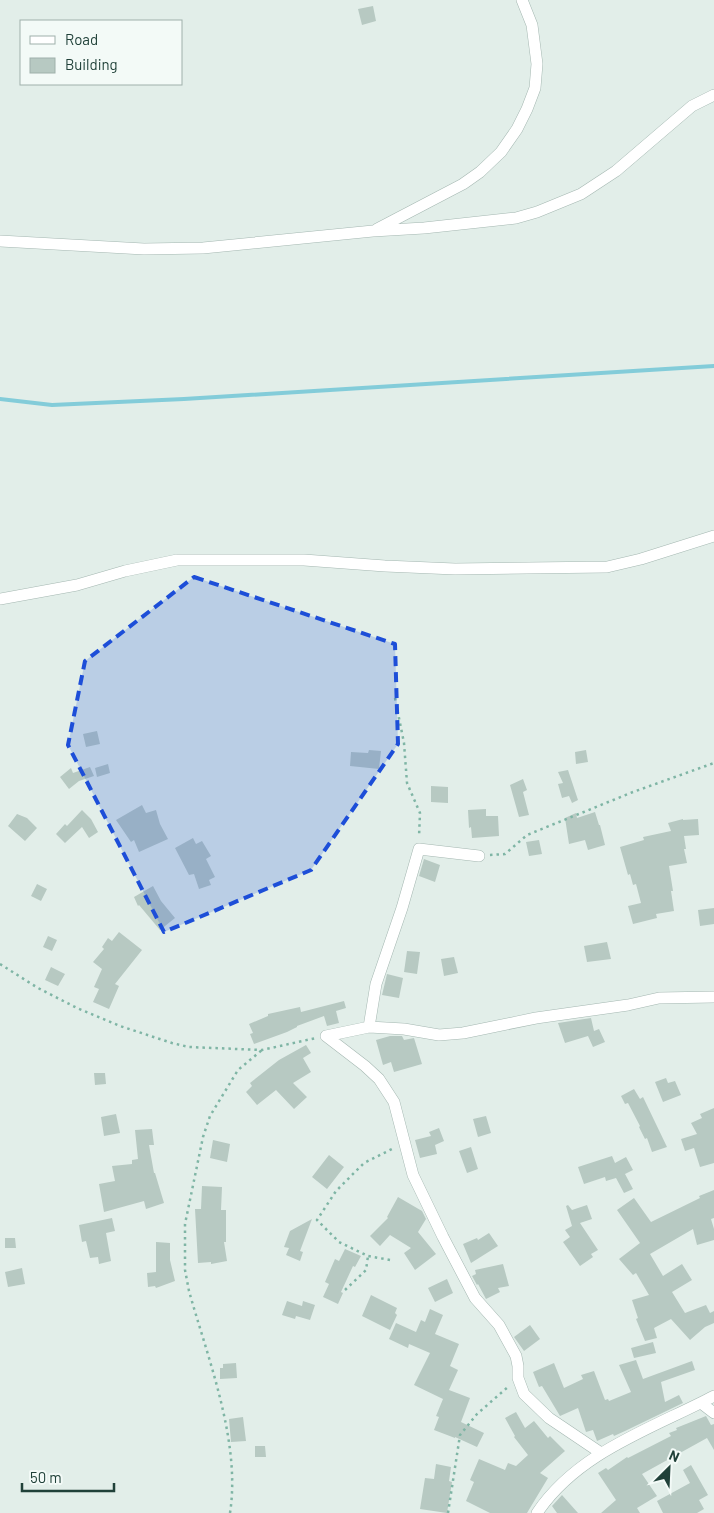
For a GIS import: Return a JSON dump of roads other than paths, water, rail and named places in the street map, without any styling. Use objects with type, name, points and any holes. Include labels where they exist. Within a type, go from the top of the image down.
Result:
[{"type":"street","points":[[373,231],[463,184],[480,172],[501,152],[517,129],[527,109],[534,88],[536,64],[532,25],[522,0]]},
{"type":"street","points":[[0,241],[144,249],[204,248],[516,218],[581,194],[616,171],[692,106],[714,95]]},
{"type":"street","points":[[0,599],[77,585],[125,571],[177,560],[304,560],[455,569],[607,567],[641,559],[714,536]]},
{"type":"street","points":[[369,1027],[376,984],[402,908],[419,849],[479,856]]},
{"type":"street","points":[[600,1453],[549,1418],[524,1394],[518,1378],[516,1356],[499,1325],[475,1298],[413,1175],[398,1113],[389,1092],[365,1066],[326,1036],[369,1027],[404,1029],[438,1035],[463,1033],[519,1021],[628,1005],[659,998],[714,997]]},
{"type":"street","points":[[537,1513],[545,1501],[570,1474],[600,1453],[714,1396]]},
{"type":"street","points":[[701,1403],[714,1413]]},
{"type":"waterway","points":[[0,399],[52,405],[184,399],[714,366]]}]
